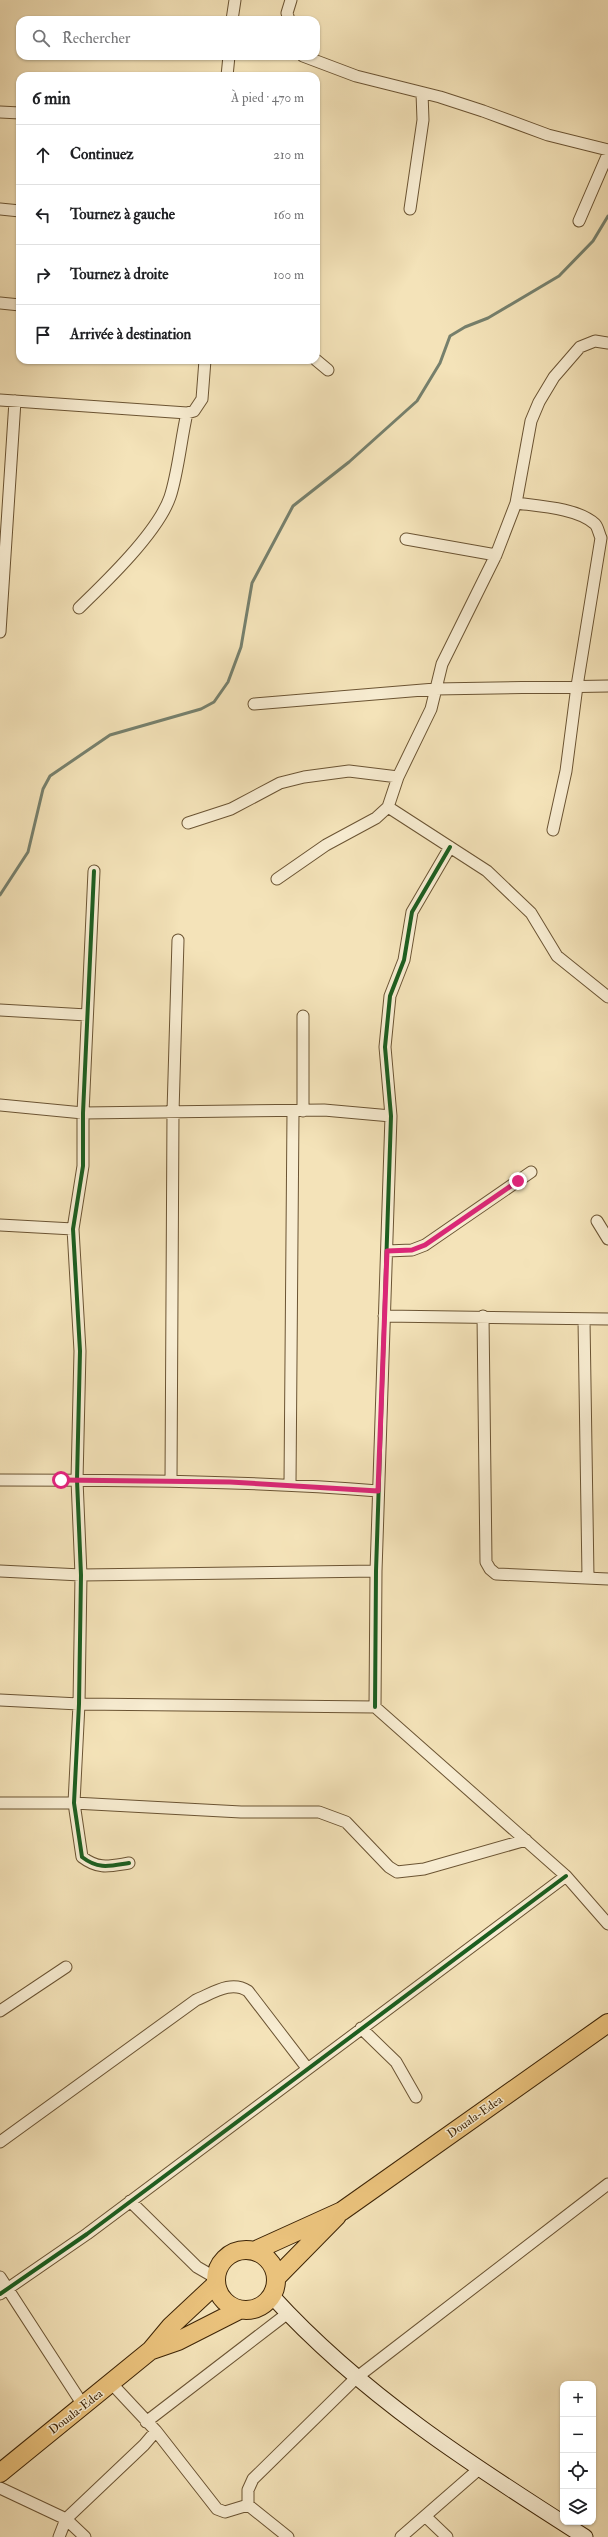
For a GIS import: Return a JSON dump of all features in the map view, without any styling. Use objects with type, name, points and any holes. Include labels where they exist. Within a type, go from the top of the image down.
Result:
[{"type":"highway","name":"Douala-Edea","points":[[277,2277],[342,2211],[608,2023]]},
{"type":"highway","name":"Douala-Edea","points":[[254,2251],[342,2211]]},
{"type":"highway","points":[[241,2250],[254,2251],[265,2256],[273,2266],[277,2277],[272,2296],[258,2308],[239,2310],[224,2301],[216,2281],[220,2265],[229,2255],[241,2250]]},
{"type":"highway","name":"Douala-Edea","points":[[1,2470],[112,2384],[151,2350],[216,2281]]},
{"type":"highway","name":"Douala-Edea","points":[[151,2350],[178,2341],[239,2310]]},
{"type":"main road","points":[[272,2296],[356,2378],[479,2469],[585,2537]]},
{"type":"street","points":[[233,16],[235,0]]},
{"type":"street","points":[[288,16],[287,13],[291,0]]},
{"type":"street","points":[[226,72],[228,60]]},
{"type":"street","points":[[314,60],[356,76],[483,111],[548,135],[608,150]]},
{"type":"street","points":[[410,209],[423,120],[422,93]]},
{"type":"street","points":[[0,112],[16,113]]},
{"type":"street","points":[[578,221],[608,154]]},
{"type":"street","points":[[0,209],[16,211]]},
{"type":"street","points":[[0,304],[16,305]]},
{"type":"street","points":[[278,879],[326,845],[376,818],[388,807],[398,777],[431,709],[442,664],[452,641],[496,555],[516,503],[531,421],[539,402],[554,377],[580,346],[595,341],[608,343]]},
{"type":"street","points":[[320,363],[328,370]]},
{"type":"street","points":[[0,400],[187,413],[194,411],[202,399],[205,364]]},
{"type":"street","points":[[0,632],[15,401]]},
{"type":"street","points":[[79,608],[114,575],[159,519],[173,488],[187,413]]},
{"type":"street","points":[[516,503],[561,510],[586,518],[596,525],[601,538],[576,686],[566,772],[553,830]]},
{"type":"street","points":[[406,539],[496,555]]},
{"type":"street","points":[[254,704],[435,689],[608,686]]},
{"type":"street","points":[[188,823],[231,809],[280,783],[304,777],[349,771],[398,777]]},
{"type":"street","points":[[388,807],[487,871],[531,913],[557,956],[608,997]]},
{"type":"street","points":[[374,1707],[378,1491],[391,1116],[385,1047],[390,996],[404,960],[412,912],[450,847]]},
{"type":"street","points":[[94,871],[83,1113],[83,1166],[73,1230],[80,1351],[77,1480],[82,1576],[79,1704],[74,1802],[82,1858],[92,1865],[104,1866],[129,1863]]},
{"type":"street","points":[[170,1480],[173,1112],[178,940]]},
{"type":"street","points":[[0,1010],[87,1015]]},
{"type":"street","points":[[290,1484],[298,1111],[303,1016]]},
{"type":"street","points":[[0,1105],[83,1113],[324,1110],[391,1116]]},
{"type":"street","points":[[387,1251],[412,1250],[425,1245],[531,1172]]},
{"type":"street","points":[[597,1221],[608,1239]]},
{"type":"street","points":[[0,1225],[73,1230]]},
{"type":"street","points":[[384,1316],[483,1316],[584,1320],[608,1319]]},
{"type":"street","points":[[483,1316],[486,1562],[490,1569],[496,1574],[608,1579]]},
{"type":"street","points":[[584,1320],[588,1577]]},
{"type":"street","points":[[0,1480],[170,1480],[290,1484],[378,1491]]},
{"type":"street","points":[[0,1571],[82,1576],[376,1571]]},
{"type":"street","points":[[0,1700],[79,1704],[374,1707],[566,1876],[608,1924]]},
{"type":"street","points":[[0,1803],[74,1802],[242,1812],[319,1812],[346,1822],[389,1867],[397,1872],[424,1869],[526,1840]]},
{"type":"street","points":[[4,2290],[86,2234],[360,2028],[566,1876]]},
{"type":"street","points":[[0,2011],[66,1967]]},
{"type":"street","points":[[0,2142],[196,2000],[223,1988],[235,1985],[248,1991],[307,2068]]},
{"type":"street","points":[[360,2028],[396,2062],[416,2097]]},
{"type":"street","points":[[248,2505],[248,2490],[253,2479],[356,2378],[608,2184]]},
{"type":"street","points":[[130,2201],[197,2267],[216,2281]]},
{"type":"street","points":[[0,2277],[4,2290],[83,2405]]},
{"type":"street","points":[[146,2422],[288,2313]]},
{"type":"street","points":[[112,2384],[156,2431],[217,2509],[225,2512],[248,2505]]},
{"type":"street","points":[[59,2537],[66,2520],[144,2445],[156,2431]]},
{"type":"street","points":[[402,2537],[479,2469]]},
{"type":"street","points":[[0,2488],[66,2520],[85,2537]]},
{"type":"street","points":[[248,2505],[288,2537]]},
{"type":"street","points":[[425,2516],[447,2537]]},
{"type":"waterway","points":[[0,895],[28,852],[43,789],[50,776],[110,735],[201,709],[214,702],[228,682],[241,647],[252,583],[293,506],[349,462],[417,401],[440,363],[450,336],[465,327],[488,318],[559,276],[593,241],[608,216]]},
{"type":"cycle path","points":[[375,1707],[376,1571],[391,1116],[385,1047],[390,996],[404,960],[412,912],[450,847]]},
{"type":"cycle path","points":[[94,871],[83,1113],[83,1166],[73,1229],[80,1351],[77,1480],[81,1575],[79,1704],[74,1803],[82,1857],[94,1864],[105,1866],[129,1863]]},
{"type":"cycle path","points":[[0,2294],[87,2234],[566,1876]]},
{"type":"route","points":[[61,1480],[170,1480],[290,1484],[378,1491],[387,1251],[412,1250],[425,1245],[518,1181]]}]
